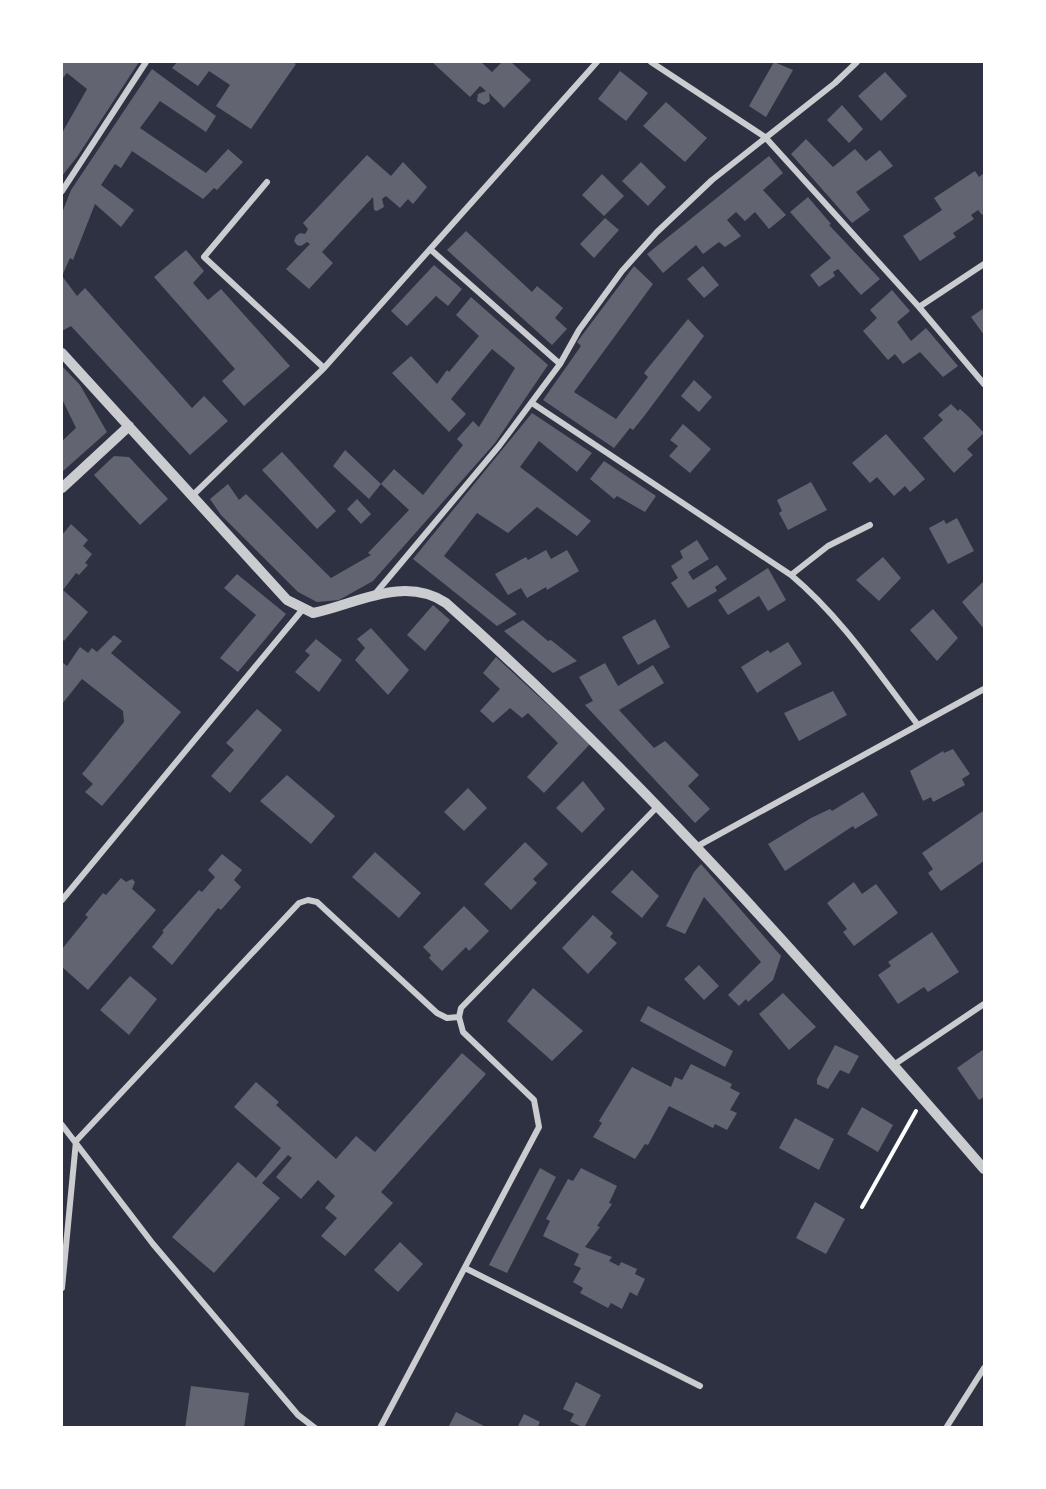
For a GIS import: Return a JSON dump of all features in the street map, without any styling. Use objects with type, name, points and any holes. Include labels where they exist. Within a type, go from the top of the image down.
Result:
[{"type":"street","points":[[62,191],[146,62]]},
{"type":"street","points":[[191,497],[324,368],[597,62]]},
{"type":"street","points":[[651,62],[765,136],[920,307],[984,384]]},
{"type":"street","points":[[374,595],[532,403],[560,364],[579,330],[622,271],[712,180],[835,83],[857,62]]},
{"type":"street","points":[[267,182],[204,257],[324,368]]},
{"type":"street","points":[[430,249],[560,364]]},
{"type":"street","points":[[920,307],[984,264]]},
{"type":"street","points":[[62,353],[287,600],[313,614],[374,595],[399,591],[423,592],[446,603],[658,806],[895,1064],[984,1169]]},
{"type":"street","points":[[532,403],[791,575],[820,600],[841,624],[918,725]]},
{"type":"street","points":[[62,488],[129,426]]},
{"type":"street","points":[[791,575],[828,546],[870,525]]},
{"type":"street","points":[[62,900],[303,609]]},
{"type":"street","points":[[695,847],[984,689]]},
{"type":"street","points":[[380,1428],[539,1127],[534,1100],[466,1037],[459,1017],[461,1008],[658,806]]},
{"type":"street","points":[[62,1288],[76,1141],[303,900],[317,902],[437,1013],[447,1018],[459,1017]]},
{"type":"street","points":[[895,1064],[984,1004]]},
{"type":"street","points":[[62,1125],[153,1244],[298,1415],[315,1428]]},
{"type":"street","points":[[465,1268],[700,1386]]},
{"type":"street","points":[[946,1428],[984,1368]]},
{"type":"path","points":[[862,1208],[923,1098]]},
{"type":"building","points":[[62,62],[139,62],[62,176],[62,133],[87,89],[67,73],[62,79]]},
{"type":"building","points":[[177,62],[292,62],[296,64],[251,129],[216,106],[230,85],[209,71],[198,86],[172,68]]},
{"type":"building","points":[[432,62],[481,62],[492,72],[502,62],[511,62],[531,80],[504,108],[489,93],[490,101],[484,105],[477,101],[478,94],[486,91],[480,86],[470,97]]},
{"type":"building","points":[[774,62],[793,70],[766,117],[749,106]]},
{"type":"building","points":[[152,69],[216,116],[206,132],[160,101],[140,128],[206,173],[228,149],[243,162],[217,190],[214,188],[203,199],[132,151],[121,168],[115,164],[101,185],[134,210],[121,227],[95,204],[73,260],[70,258],[62,276],[62,213],[71,190]]},
{"type":"building","points":[[620,71],[648,93],[626,121],[598,99]]},
{"type":"building","points":[[885,72],[907,96],[881,121],[858,96]]},
{"type":"building","points":[[666,102],[707,138],[685,162],[643,126]]},
{"type":"building","points":[[842,105],[863,129],[849,143],[827,120]]},
{"type":"building","points":[[806,139],[833,167],[855,149],[866,161],[880,150],[893,166],[856,192],[870,210],[852,223],[791,154]]},
{"type":"building","points":[[367,155],[391,176],[403,162],[427,187],[413,204],[408,199],[400,208],[386,196],[382,199],[384,207],[377,211],[374,210],[373,197],[322,252],[333,263],[309,289],[286,269],[310,244],[307,242],[301,246],[297,245],[294,241],[296,236],[300,233],[305,234],[308,229],[303,223]]},
{"type":"building","points":[[769,156],[783,173],[763,190],[786,215],[769,229],[755,212],[745,221],[736,212],[727,220],[741,236],[725,247],[719,242],[703,254],[696,245],[663,273],[647,254]]},
{"type":"building","points":[[641,162],[666,187],[648,206],[622,181]]},
{"type":"building","points":[[975,171],[979,177],[984,173],[984,213],[982,215],[978,210],[971,215],[974,219],[953,233],[956,237],[920,261],[903,236],[942,210],[934,198]]},
{"type":"building","points":[[602,174],[624,196],[604,216],[582,195]]},
{"type":"building","points":[[808,197],[831,224],[829,225],[880,279],[861,295],[838,269],[833,272],[835,276],[819,287],[810,275],[831,258],[790,212]]},
{"type":"building","points":[[605,218],[619,230],[594,258],[580,244]]},
{"type":"building","points":[[466,231],[532,292],[537,286],[563,308],[555,318],[567,329],[552,345],[447,250]]},
{"type":"building","points":[[186,250],[204,271],[193,283],[208,300],[221,289],[290,366],[244,406],[222,381],[235,369],[154,277]]},
{"type":"building","points":[[434,265],[462,289],[448,306],[436,296],[407,326],[391,311]]},
{"type":"building","points":[[634,266],[653,284],[574,392],[616,419],[648,377],[644,373],[688,319],[704,336],[633,430],[630,428],[614,448],[543,400],[581,346],[577,342]]},
{"type":"building","points":[[703,266],[719,285],[704,298],[687,279]]},
{"type":"building","points":[[62,276],[77,296],[85,288],[192,408],[204,396],[228,421],[190,455],[71,326],[62,331]]},
{"type":"building","points":[[892,290],[910,311],[897,322],[911,341],[926,328],[958,366],[943,377],[920,352],[903,364],[895,354],[888,360],[863,331],[877,318],[870,310]]},
{"type":"building","points":[[471,297],[548,365],[495,443],[373,581],[339,600],[317,602],[298,592],[221,515],[210,499],[228,484],[239,500],[246,494],[331,578],[371,555],[368,553],[409,510],[381,484],[394,469],[423,495],[463,445],[457,439],[473,421],[479,427],[515,368],[492,349],[451,399],[466,414],[449,432],[392,373],[411,356],[437,384],[479,336],[456,315]]},
{"type":"building","points":[[984,308],[984,335],[971,317]]},
{"type":"building","points":[[62,366],[80,385],[107,432],[62,472],[62,441],[76,428],[62,399]]},
{"type":"building","points":[[694,380],[712,397],[699,412],[681,396]]},
{"type":"building","points":[[951,404],[958,411],[960,409],[984,433],[967,449],[973,455],[954,473],[923,438],[943,420],[938,415]]},
{"type":"building","points":[[532,413],[592,453],[577,472],[539,441],[520,467],[591,521],[577,536],[537,507],[508,533],[477,513],[444,556],[517,614],[497,626],[413,559]]},
{"type":"building","points":[[683,424],[711,449],[690,473],[669,456],[678,446],[670,440]]},
{"type":"building","points":[[886,434],[925,479],[910,492],[905,486],[894,496],[877,477],[870,483],[852,463]]},
{"type":"building","points":[[345,450],[381,484],[369,499],[333,466]]},
{"type":"building","points":[[282,452],[336,511],[317,529],[262,470]]},
{"type":"building","points":[[114,456],[129,457],[168,499],[140,525],[94,475]]},
{"type":"building","points":[[604,461],[656,496],[645,512],[617,496],[614,499],[590,479]]},
{"type":"building","points":[[811,482],[827,510],[788,530],[779,513],[782,511],[777,500]]},
{"type":"building","points":[[357,499],[371,514],[361,524],[347,509]]},
{"type":"building","points":[[957,518],[974,551],[948,564],[929,528],[944,520],[946,524]]},
{"type":"building","points":[[71,524],[88,540],[83,546],[92,554],[85,563],[88,565],[79,575],[76,573],[63,590],[88,612],[64,641],[62,639],[62,535]]},
{"type":"building","points":[[697,540],[709,559],[688,572],[693,580],[717,565],[727,579],[715,587],[717,591],[688,608],[671,583],[678,578],[671,566],[683,558],[680,551]]},
{"type":"building","points":[[546,550],[551,559],[567,550],[579,571],[547,590],[546,587],[527,598],[521,588],[508,595],[495,574],[526,557],[528,560]]},
{"type":"building","points":[[883,557],[901,578],[879,601],[856,580]]},
{"type":"building","points":[[768,568],[786,600],[768,611],[759,596],[728,615],[718,600]]},
{"type":"building","points":[[237,574],[286,614],[238,672],[220,658],[256,615],[224,588]]},
{"type":"building","points":[[984,581],[984,629],[962,602]]},
{"type":"building","points":[[433,605],[450,620],[425,651],[407,635]]},
{"type":"building","points":[[933,609],[958,638],[937,661],[910,630]]},
{"type":"building","points":[[655,619],[670,647],[638,665],[622,637]]},
{"type":"building","points":[[523,620],[577,661],[553,673],[504,631]]},
{"type":"building","points":[[371,628],[409,670],[388,695],[355,660],[365,648],[357,639]]},
{"type":"building","points":[[114,635],[122,641],[111,653],[181,712],[102,806],[85,792],[93,784],[82,774],[124,722],[123,711],[82,679],[62,704],[62,662],[67,666],[80,647],[88,653],[92,648],[97,652]]},
{"type":"building","points":[[316,639],[342,660],[319,692],[295,672],[310,655],[305,651]]},
{"type":"building","points":[[788,642],[802,664],[757,693],[741,667],[768,650],[770,653]]},
{"type":"building","points":[[496,657],[590,744],[544,793],[527,777],[558,743],[528,713],[522,718],[510,708],[493,723],[480,711],[500,689],[483,673]]},
{"type":"building","points":[[605,663],[618,686],[653,665],[664,683],[619,710],[654,748],[665,741],[699,775],[688,786],[710,809],[695,823],[585,705],[593,701],[579,677]]},
{"type":"building","points":[[833,691],[847,715],[799,741],[784,713]]},
{"type":"building","points":[[257,709],[282,730],[230,793],[211,776],[234,750],[226,743]]},
{"type":"building","points":[[953,749],[970,774],[962,779],[965,785],[933,802],[931,797],[923,801],[910,771],[943,751],[944,753]]},
{"type":"building","points":[[287,775],[335,816],[311,844],[260,801]]},
{"type":"building","points":[[583,781],[605,809],[582,833],[556,808]]},
{"type":"building","points":[[468,788],[487,808],[464,831],[444,812]]},
{"type":"building","points":[[863,792],[878,815],[855,829],[853,826],[785,871],[768,844],[811,818],[830,809],[832,811]]},
{"type":"building","points":[[983,811],[984,861],[941,891],[928,873],[933,869],[922,853]]},
{"type":"building","points":[[525,842],[548,864],[533,879],[537,883],[511,910],[484,884]]},
{"type":"building","points":[[375,852],[421,893],[399,918],[352,877]]},
{"type":"building","points":[[222,854],[242,870],[234,880],[241,887],[221,910],[218,908],[172,965],[152,947],[164,932],[162,931],[199,890],[202,892],[215,877],[208,870]]},
{"type":"building","points":[[701,864],[781,956],[773,980],[748,1002],[746,999],[739,1006],[728,995],[761,962],[704,897],[685,934],[666,926],[694,872]]},
{"type":"building","points":[[632,870],[659,896],[642,918],[611,892]]},
{"type":"building","points":[[121,878],[126,882],[132,879],[135,882],[132,889],[156,910],[88,990],[62,967],[62,949],[88,917],[85,915],[103,893],[106,895]]},
{"type":"building","points":[[854,882],[862,894],[876,884],[898,913],[854,946],[843,932],[847,929],[827,903]]},
{"type":"building","points":[[464,906],[489,931],[469,951],[466,947],[442,971],[429,958],[431,955],[423,947]]},
{"type":"building","points":[[593,915],[613,933],[610,937],[617,943],[588,974],[562,948]]},
{"type":"building","points":[[932,932],[959,972],[928,992],[924,987],[898,1004],[878,975],[891,966],[888,962]]},
{"type":"building","points":[[699,965],[719,986],[704,1000],[684,979]]},
{"type":"building","points":[[130,976],[157,999],[129,1035],[100,1010]]},
{"type":"building","points":[[533,988],[583,1031],[552,1061],[507,1021]]},
{"type":"building","points":[[783,993],[816,1027],[789,1050],[759,1014]]},
{"type":"building","points":[[648,1006],[733,1051],[725,1067],[640,1021]]},
{"type":"building","points":[[835,1045],[859,1056],[849,1074],[840,1070],[828,1089],[817,1084],[817,1079]]},
{"type":"building","points":[[984,1049],[984,1097],[979,1100],[957,1068]]},
{"type":"building","points":[[462,1053],[486,1074],[381,1192],[393,1203],[345,1256],[321,1236],[337,1218],[325,1208],[335,1196],[318,1180],[301,1199],[276,1177],[292,1158],[288,1155],[262,1183],[280,1198],[214,1273],[172,1237],[238,1162],[256,1178],[281,1148],[234,1107],[256,1082],[279,1102],[276,1105],[336,1159],[356,1136],[375,1152]]},
{"type":"building","points":[[691,1064],[732,1084],[730,1088],[740,1093],[730,1110],[737,1113],[727,1130],[715,1124],[713,1128],[669,1106],[648,1145],[645,1144],[635,1159],[593,1137],[602,1123],[599,1121],[632,1067],[671,1087],[675,1077],[682,1080]]},
{"type":"building","points":[[862,1107],[893,1125],[878,1152],[847,1134]]},
{"type":"building","points":[[795,1118],[834,1139],[819,1170],[779,1148]]},
{"type":"building","points":[[540,1168],[556,1177],[507,1273],[489,1265]]},
{"type":"building","points":[[581,1168],[617,1186],[609,1203],[612,1204],[597,1226],[600,1227],[585,1247],[612,1257],[609,1261],[619,1266],[621,1262],[637,1269],[635,1274],[645,1279],[637,1296],[630,1292],[622,1309],[611,1303],[608,1308],[580,1293],[583,1288],[573,1282],[581,1268],[574,1265],[579,1254],[543,1236],[550,1221],[546,1219],[568,1179],[573,1181]]},
{"type":"building","points":[[815,1202],[845,1219],[826,1254],[796,1238]]},
{"type":"building","points":[[400,1242],[423,1264],[398,1292],[374,1270]]},
{"type":"building","points":[[576,1382],[601,1395],[584,1428],[570,1421],[574,1414],[563,1409]]},
{"type":"building","points":[[191,1386],[249,1393],[244,1428],[185,1428]]},
{"type":"building","points":[[456,1412],[484,1426],[448,1428]]},
{"type":"building","points":[[524,1414],[540,1422],[537,1428],[517,1428]]}]
